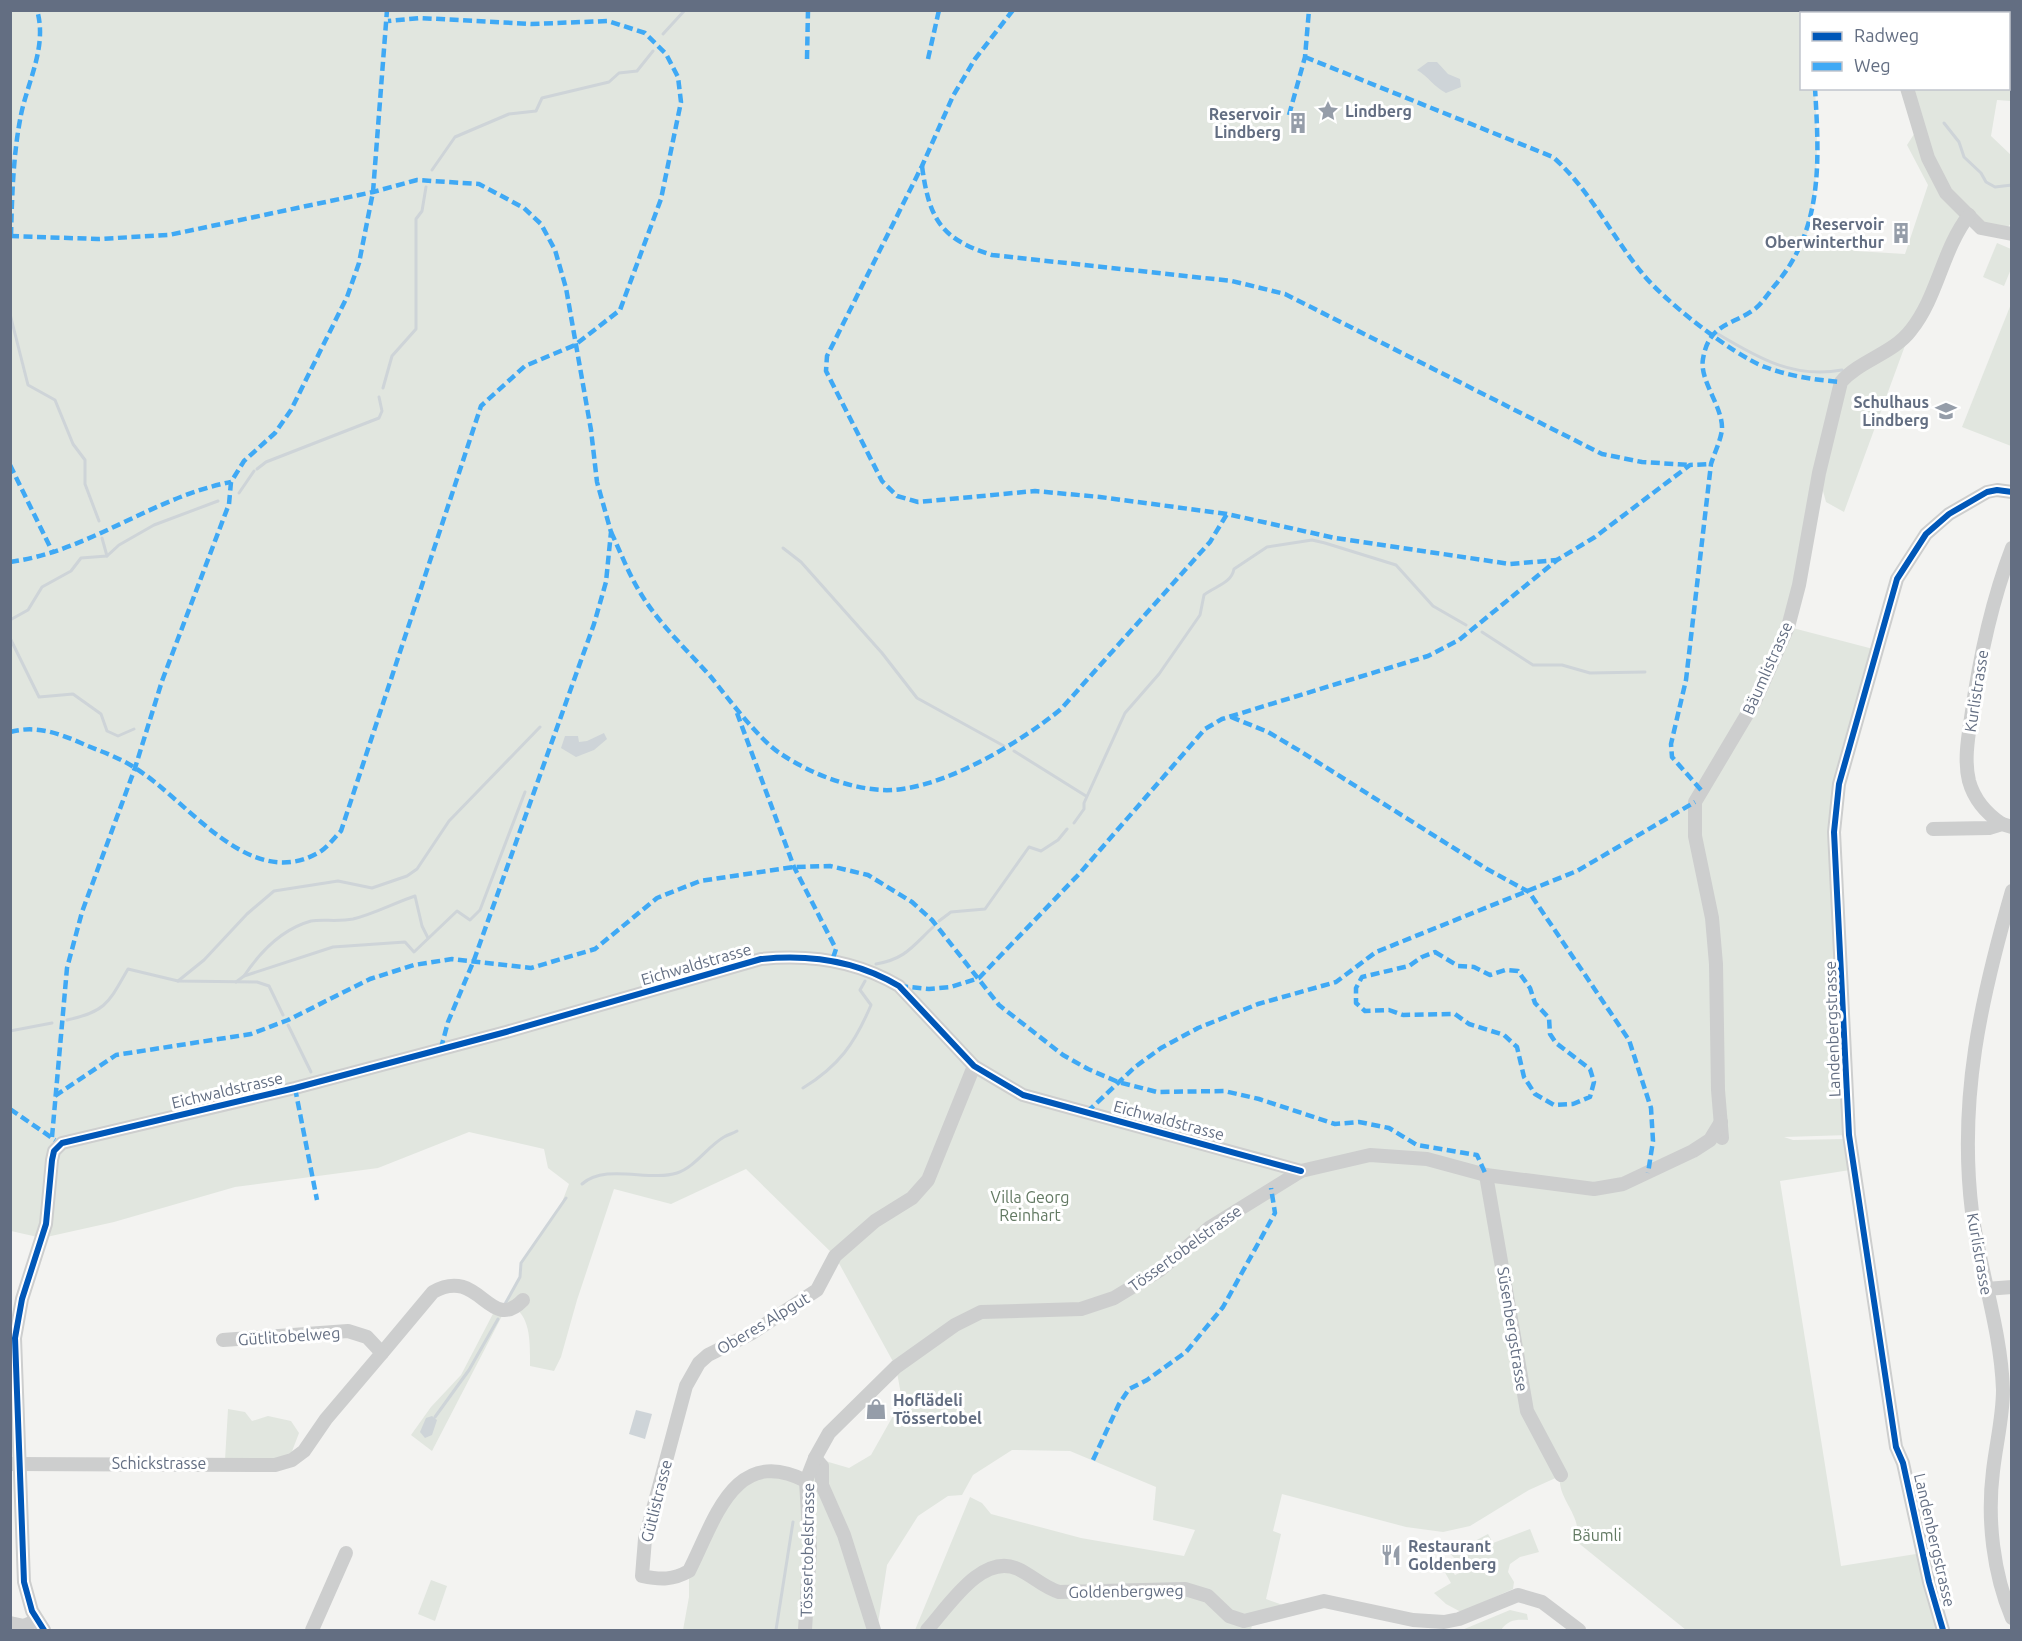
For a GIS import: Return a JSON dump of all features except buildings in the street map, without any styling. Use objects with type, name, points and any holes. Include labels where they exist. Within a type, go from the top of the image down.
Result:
[{"type":"street","points":[[1908,90],[1928,158],[1946,193],[1981,228],[2012,234]]},
{"type":"street","name":"Bäumlistrasse","points":[[1722,1138],[1716,964],[1712,918],[1695,836],[1695,802],[1755,701],[1788,627],[1799,585],[1819,473],[1841,382],[1850,372],[1887,351],[1910,332],[1924,310],[1954,235],[1969,215]]},
{"type":"street","name":"Landenbergstrasse","points":[[1943,1630],[1929,1582],[1903,1463],[1896,1447],[1853,1169],[1834,832],[1839,784],[1897,579],[1926,534],[1949,514],[1987,492],[1997,490],[2012,492]]},
{"type":"street","name":"Kurlistrasse","points":[[2007,826],[1991,817],[1974,794],[1967,764],[1982,655],[2012,548]]},
{"type":"street","points":[[1933,829],[2007,826]]},
{"type":"street","name":"Kurlistrasse","points":[[2012,891],[1982,1000],[1969,1098],[1972,1209],[2000,1354],[2003,1391],[1991,1496],[1992,1530],[2001,1583],[2012,1618]]},
{"type":"street","name":"Eichwaldstrasse","points":[[15,1464],[16,1327],[22,1299],[46,1224],[51,1160],[59,1145],[295,1088],[506,1032],[762,959],[797,955],[840,962],[885,978],[899,986],[974,1066],[1023,1095],[1301,1171]]},
{"type":"street","name":"Oberes Alpgut","points":[[708,1355],[752,1333],[817,1290],[834,1256],[875,1221],[912,1198],[928,1180],[974,1066]]},
{"type":"street","name":"Tössertobelstrasse","points":[[806,1630],[810,1548],[806,1481],[815,1458],[829,1433],[896,1367],[955,1325],[981,1312],[1081,1308],[1114,1298],[1160,1270],[1209,1228],[1301,1171],[1370,1155],[1426,1159],[1486,1175],[1594,1189],[1623,1184],[1694,1151],[1710,1140],[1721,1122]]},
{"type":"street","name":"Süsenbergstrasse","points":[[1486,1175],[1527,1410],[1561,1475]]},
{"type":"street","points":[[382,1353],[433,1292],[444,1286],[453,1284],[469,1288],[490,1305],[505,1310],[517,1306],[523,1300]]},
{"type":"street","points":[[1986,1289],[2012,1287]]},
{"type":"street","name":"Gütlitobelweg","points":[[223,1340],[348,1332],[367,1337],[382,1353]]},
{"type":"street","name":"Schickstrasse","points":[[15,1464],[275,1465],[292,1460],[304,1451],[326,1419],[382,1353]]},
{"type":"street","name":"Gütlistrasse","points":[[708,1355],[699,1363],[686,1386],[645,1539],[642,1576],[661,1580],[676,1578],[689,1571],[732,1488],[750,1473],[773,1469],[791,1473],[806,1481]]},
{"type":"street","points":[[815,1458],[822,1466],[822,1485],[844,1535],[874,1630]]},
{"type":"street","points":[[10,1623],[24,1626],[40,1625],[24,1582],[15,1464]]},
{"type":"street","points":[[312,1630],[346,1553]]},
{"type":"street","name":"Goldenbergweg","points":[[927,1630],[980,1572],[992,1566],[1005,1565],[1018,1569],[1047,1588],[1059,1592],[1185,1589],[1198,1592],[1208,1596],[1228,1616],[1244,1622],[1324,1600],[1413,1620],[1444,1622],[1459,1619],[1518,1595],[1542,1602],[1579,1630]]},
{"type":"green space","name":"Lindberg","points":[[11,11],[1828,11],[1800,12],[1800,90],[1815,90],[1817,127],[1816,179],[1807,235],[1856,251],[1905,254],[1928,185],[1907,145],[1918,128],[1907,90],[2010,90],[2010,12],[1890,11],[2011,11],[2011,101],[1997,100],[1991,136],[2011,155],[2011,223],[2005,231],[1969,216],[1910,332],[1844,512],[1826,502],[1823,491],[1824,478],[1789,627],[1877,650],[1839,784],[1849,1135],[1784,1137],[1793,1140],[1845,1139],[1850,1170],[1780,1181],[1841,1566],[1922,1553],[1943,1630],[1686,1630],[1576,1541],[1576,1524],[1562,1493],[1560,1476],[1529,1490],[1470,1526],[1443,1532],[1406,1527],[1282,1494],[1273,1531],[1281,1534],[1266,1599],[1291,1608],[1253,1620],[1251,1630],[915,1630],[970,1497],[982,1503],[991,1514],[1081,1538],[1184,1556],[1195,1530],[1153,1520],[1156,1487],[1070,1451],[1012,1450],[973,1475],[962,1495],[948,1496],[918,1516],[887,1565],[877,1630],[683,1630],[689,1597],[689,1571],[732,1488],[750,1473],[806,1480],[815,1458],[849,1468],[871,1455],[902,1400],[896,1367],[835,1256],[746,1169],[671,1204],[614,1189],[577,1300],[561,1357],[554,1371],[530,1366],[529,1338],[525,1320],[514,1307],[505,1304],[520,1277],[521,1263],[559,1210],[569,1184],[548,1168],[544,1149],[469,1132],[378,1168],[235,1187],[114,1222],[42,1238],[11,1231]]},
{"type":"green space","points":[[1997,243],[2011,249],[2011,269],[2004,286],[1983,277]]},
{"type":"green space","points":[[2011,304],[2011,446],[1962,427]]},
{"type":"green space","points":[[496,1308],[505,1310],[432,1451],[411,1435],[431,1407],[461,1375]]},
{"type":"green space","points":[[228,1409],[245,1412],[252,1421],[268,1416],[291,1421],[299,1433],[291,1454],[277,1459],[225,1460]]},
{"type":"green space","points":[[1530,1529],[1539,1552],[1520,1557],[1510,1564],[1508,1572],[1514,1582],[1513,1589],[1461,1612],[1446,1604],[1434,1593],[1451,1583],[1443,1569],[1450,1568],[1455,1575],[1470,1568],[1467,1562],[1454,1558],[1446,1548],[1471,1543],[1488,1534],[1493,1543]]},
{"type":"green space","points":[[431,1580],[447,1586],[435,1621],[418,1614]]},
{"type":"green space","points":[[1510,1610],[1527,1614],[1528,1620],[1513,1621],[1501,1630],[1462,1630]]},
{"type":"shaded area","points":[[1428,62],[1437,62],[1448,74],[1460,79],[1461,87],[1446,93],[1438,88],[1417,70]]},
{"type":"shaded area","points":[[604,733],[607,739],[594,750],[576,757],[561,748],[565,736],[578,736],[579,742]]},
{"type":"shaded area","points":[[636,1410],[652,1414],[645,1439],[629,1434]]},
{"type":"shaded area","points":[[432,1416],[437,1420],[432,1435],[425,1438],[420,1432],[426,1418]]},
{"type":"waterway","points":[[663,34],[685,10]]},
{"type":"waterway","points":[[432,170],[455,137],[509,114],[536,111],[542,98],[609,82],[619,73],[637,71],[653,51]]},
{"type":"waterway","points":[[1944,123],[1959,142],[1964,157],[1981,173],[1986,182],[1995,187],[2012,185]]},
{"type":"waterway","points":[[383,388],[392,356],[416,329],[416,219],[422,211],[426,187]]},
{"type":"waterway","points":[[10,314],[28,385],[55,400],[73,444],[85,460],[85,484],[99,521]]},
{"type":"waterway","points":[[1718,334],[1762,358],[1792,369],[1808,372],[1842,370]]},
{"type":"waterway","points":[[257,469],[266,462],[379,418],[382,411],[379,397]]},
{"type":"waterway","points":[[239,493],[254,471]]},
{"type":"waterway","points":[[10,620],[28,610],[42,587],[71,571],[81,558],[107,556],[119,545],[154,525],[218,501]]},
{"type":"waterway","points":[[102,538],[107,556]]},
{"type":"waterway","points":[[1074,823],[1084,809],[1084,803],[1125,713],[1159,674],[1200,615],[1204,595],[1230,578],[1234,569],[1267,547],[1312,540],[1396,565],[1433,606],[1466,625]]},
{"type":"waterway","points":[[783,548],[801,562],[882,653],[917,698],[1004,746]]},
{"type":"waterway","points":[[1482,632],[1533,665],[1562,665],[1590,673],[1645,672]]},
{"type":"waterway","points":[[10,638],[39,697],[73,694],[101,714],[107,731],[118,736],[134,729]]},
{"type":"waterway","points":[[178,981],[204,960],[247,914],[274,891],[338,881],[372,888],[407,876],[417,869],[449,821],[540,727]]},
{"type":"waterway","points":[[1014,751],[1086,796]]},
{"type":"waterway","points":[[236,982],[244,976],[333,947],[405,942],[414,952],[457,911],[470,920],[480,910],[525,792]]},
{"type":"waterway","points":[[939,921],[951,912],[985,909],[1029,847],[1041,851],[1058,840],[1067,829]]},
{"type":"waterway","points":[[244,976],[273,942],[300,925],[315,920],[353,919],[415,896],[422,926],[428,938]]},
{"type":"waterway","points":[[876,964],[901,955],[933,927]]},
{"type":"waterway","points":[[67,1020],[90,1013],[105,1004],[128,969],[178,981],[257,982],[269,986],[283,1015]]},
{"type":"waterway","points":[[803,1088],[836,1062],[859,1031],[871,1005],[860,990],[865,981]]},
{"type":"waterway","points":[[10,1031],[52,1023]]},
{"type":"waterway","points":[[288,1025],[311,1072]]},
{"type":"waterway","points":[[582,1184],[603,1175],[654,1176],[677,1173],[690,1166],[718,1141],[737,1131]]},
{"type":"waterway","points":[[505,1304],[520,1277],[521,1263],[566,1198]]},
{"type":"waterway","points":[[435,1417],[469,1370],[498,1319]]},
{"type":"waterway","points":[[776,1630],[793,1522]]},
{"type":"marked path","points":[[11,236],[13,178],[18,134],[40,38],[37,10]]},
{"type":"marked path","points":[[52,1137],[67,968],[82,912],[135,768],[162,681],[229,504],[231,482],[244,461],[275,433],[291,410],[347,297],[359,263],[373,192],[387,10]]},
{"type":"marked path","points":[[807,59],[808,10]]},
{"type":"marked path","points":[[928,59],[939,10]]},
{"type":"marked path","points":[[1013,10],[975,59],[953,96],[922,166],[827,356],[826,371],[882,481],[897,496],[918,502],[1035,491],[1227,514],[1335,538],[1510,564],[1557,560]]},
{"type":"marked path","points":[[1289,115],[1305,57],[1309,10]]},
{"type":"marked path","points":[[10,732],[29,729],[55,733],[122,761],[155,782],[220,837],[243,852],[267,861],[292,862],[321,851],[341,831],[481,406],[525,366],[575,345],[620,310],[661,199],[681,102],[678,77],[666,54],[645,33],[608,21],[531,24],[420,18],[388,21]]},
{"type":"marked path","points":[[1305,57],[1553,157],[1589,198],[1642,273],[1699,326],[1751,361],[1765,367],[1802,377],[1841,382]]},
{"type":"marked path","points":[[1701,790],[1672,757],[1671,744],[1686,680],[1711,464],[1722,429],[1719,412],[1704,376],[1703,359],[1706,347],[1716,331],[1747,314],[1764,300],[1792,262],[1803,239],[1815,191],[1817,166],[1815,90]]},
{"type":"marked path","points":[[922,166],[929,200],[940,224],[949,234],[974,249],[992,255],[1232,281],[1285,294],[1602,454],[1642,462],[1690,465]]},
{"type":"marked path","points":[[10,236],[98,239],[169,235],[373,192],[417,180],[479,184],[524,208],[541,224],[555,250],[566,288],[591,430],[597,482],[611,532],[606,582],[594,624],[474,960],[448,1022],[441,1048]]},
{"type":"marked path","points":[[899,986],[929,989],[951,987],[979,978],[1080,873],[1205,729],[1222,719],[1428,656],[1459,640],[1557,560],[1595,537],[1690,465],[1711,464]]},
{"type":"marked path","points":[[10,465],[53,553]]},
{"type":"marked path","points":[[10,562],[67,547],[175,499],[231,482]]},
{"type":"marked path","points":[[611,532],[648,605],[763,739],[781,754],[816,773],[842,783],[882,790],[904,789],[952,775],[1001,750],[1061,709],[1210,542],[1227,514]]},
{"type":"marked path","points":[[737,713],[794,867],[836,949],[832,961]]},
{"type":"marked path","points":[[1231,717],[1268,732],[1487,869],[1529,892],[1629,1040],[1651,1108],[1653,1141],[1648,1173]]},
{"type":"marked path","points":[[1087,1112],[1135,1067],[1161,1048],[1198,1028],[1258,1004],[1336,982],[1376,952],[1577,871],[1695,802]]},
{"type":"marked path","points":[[55,1096],[116,1055],[251,1034],[288,1020],[370,979],[414,965],[452,959],[531,968],[595,949],[657,898],[700,881],[794,867],[830,866],[868,875],[912,902],[932,920],[999,1005],[1063,1055],[1088,1069],[1118,1082],[1157,1092],[1224,1091],[1259,1099],[1335,1124],[1359,1122],[1389,1128],[1417,1145],[1477,1155],[1486,1175]]},
{"type":"marked path","points":[[1435,952],[1458,966],[1474,967],[1490,975],[1505,970],[1518,971],[1530,988],[1535,1003],[1549,1018],[1550,1034],[1556,1043],[1590,1069],[1594,1082],[1590,1097],[1573,1104],[1554,1105],[1535,1094],[1524,1077],[1517,1047],[1504,1035],[1469,1024],[1455,1014],[1403,1015],[1389,1010],[1365,1011],[1356,1003],[1356,988],[1362,977],[1409,966],[1435,952]]},
{"type":"marked path","points":[[295,1088],[317,1200]]},
{"type":"marked path","points":[[10,1109],[55,1140]]},
{"type":"marked path","points":[[1093,1460],[1119,1404],[1129,1389],[1147,1380],[1186,1352],[1223,1307],[1275,1213],[1271,1188]]},
{"type":"cycle path","points":[[1943,1630],[1929,1582],[1903,1463],[1896,1447],[1849,1135],[1834,832],[1839,784],[1897,579],[1926,534],[1949,514],[1987,492],[1997,490],[2012,492]]},
{"type":"cycle path","points":[[44,1630],[32,1611],[24,1582],[15,1338],[22,1299],[46,1224],[54,1151],[62,1143],[295,1088],[506,1032],[761,959],[797,958],[850,965],[883,977],[899,986],[974,1066],[1023,1095],[1301,1171]]},
{"type":"place","name":"Lindberg","points":[[1328,111]]},
{"type":"place","name":"Reservoir Lindberg","points":[[1298,123]]},
{"type":"place","name":"Reservoir Oberwinterthur","points":[[1901,233]]},
{"type":"place","name":"Schulhaus Lindberg","points":[[1946,411]]},
{"type":"place","name":"Hoflädeli Tössertobel","points":[[876,1409]]},
{"type":"place","name":"Restaurant Goldenberg","points":[[1391,1555]]},
{"type":"park label","name":"Villa Georg Reinhart","points":[[1030,1206]]},
{"type":"park label","name":"Bäumli","points":[[1597,1535]]}]
